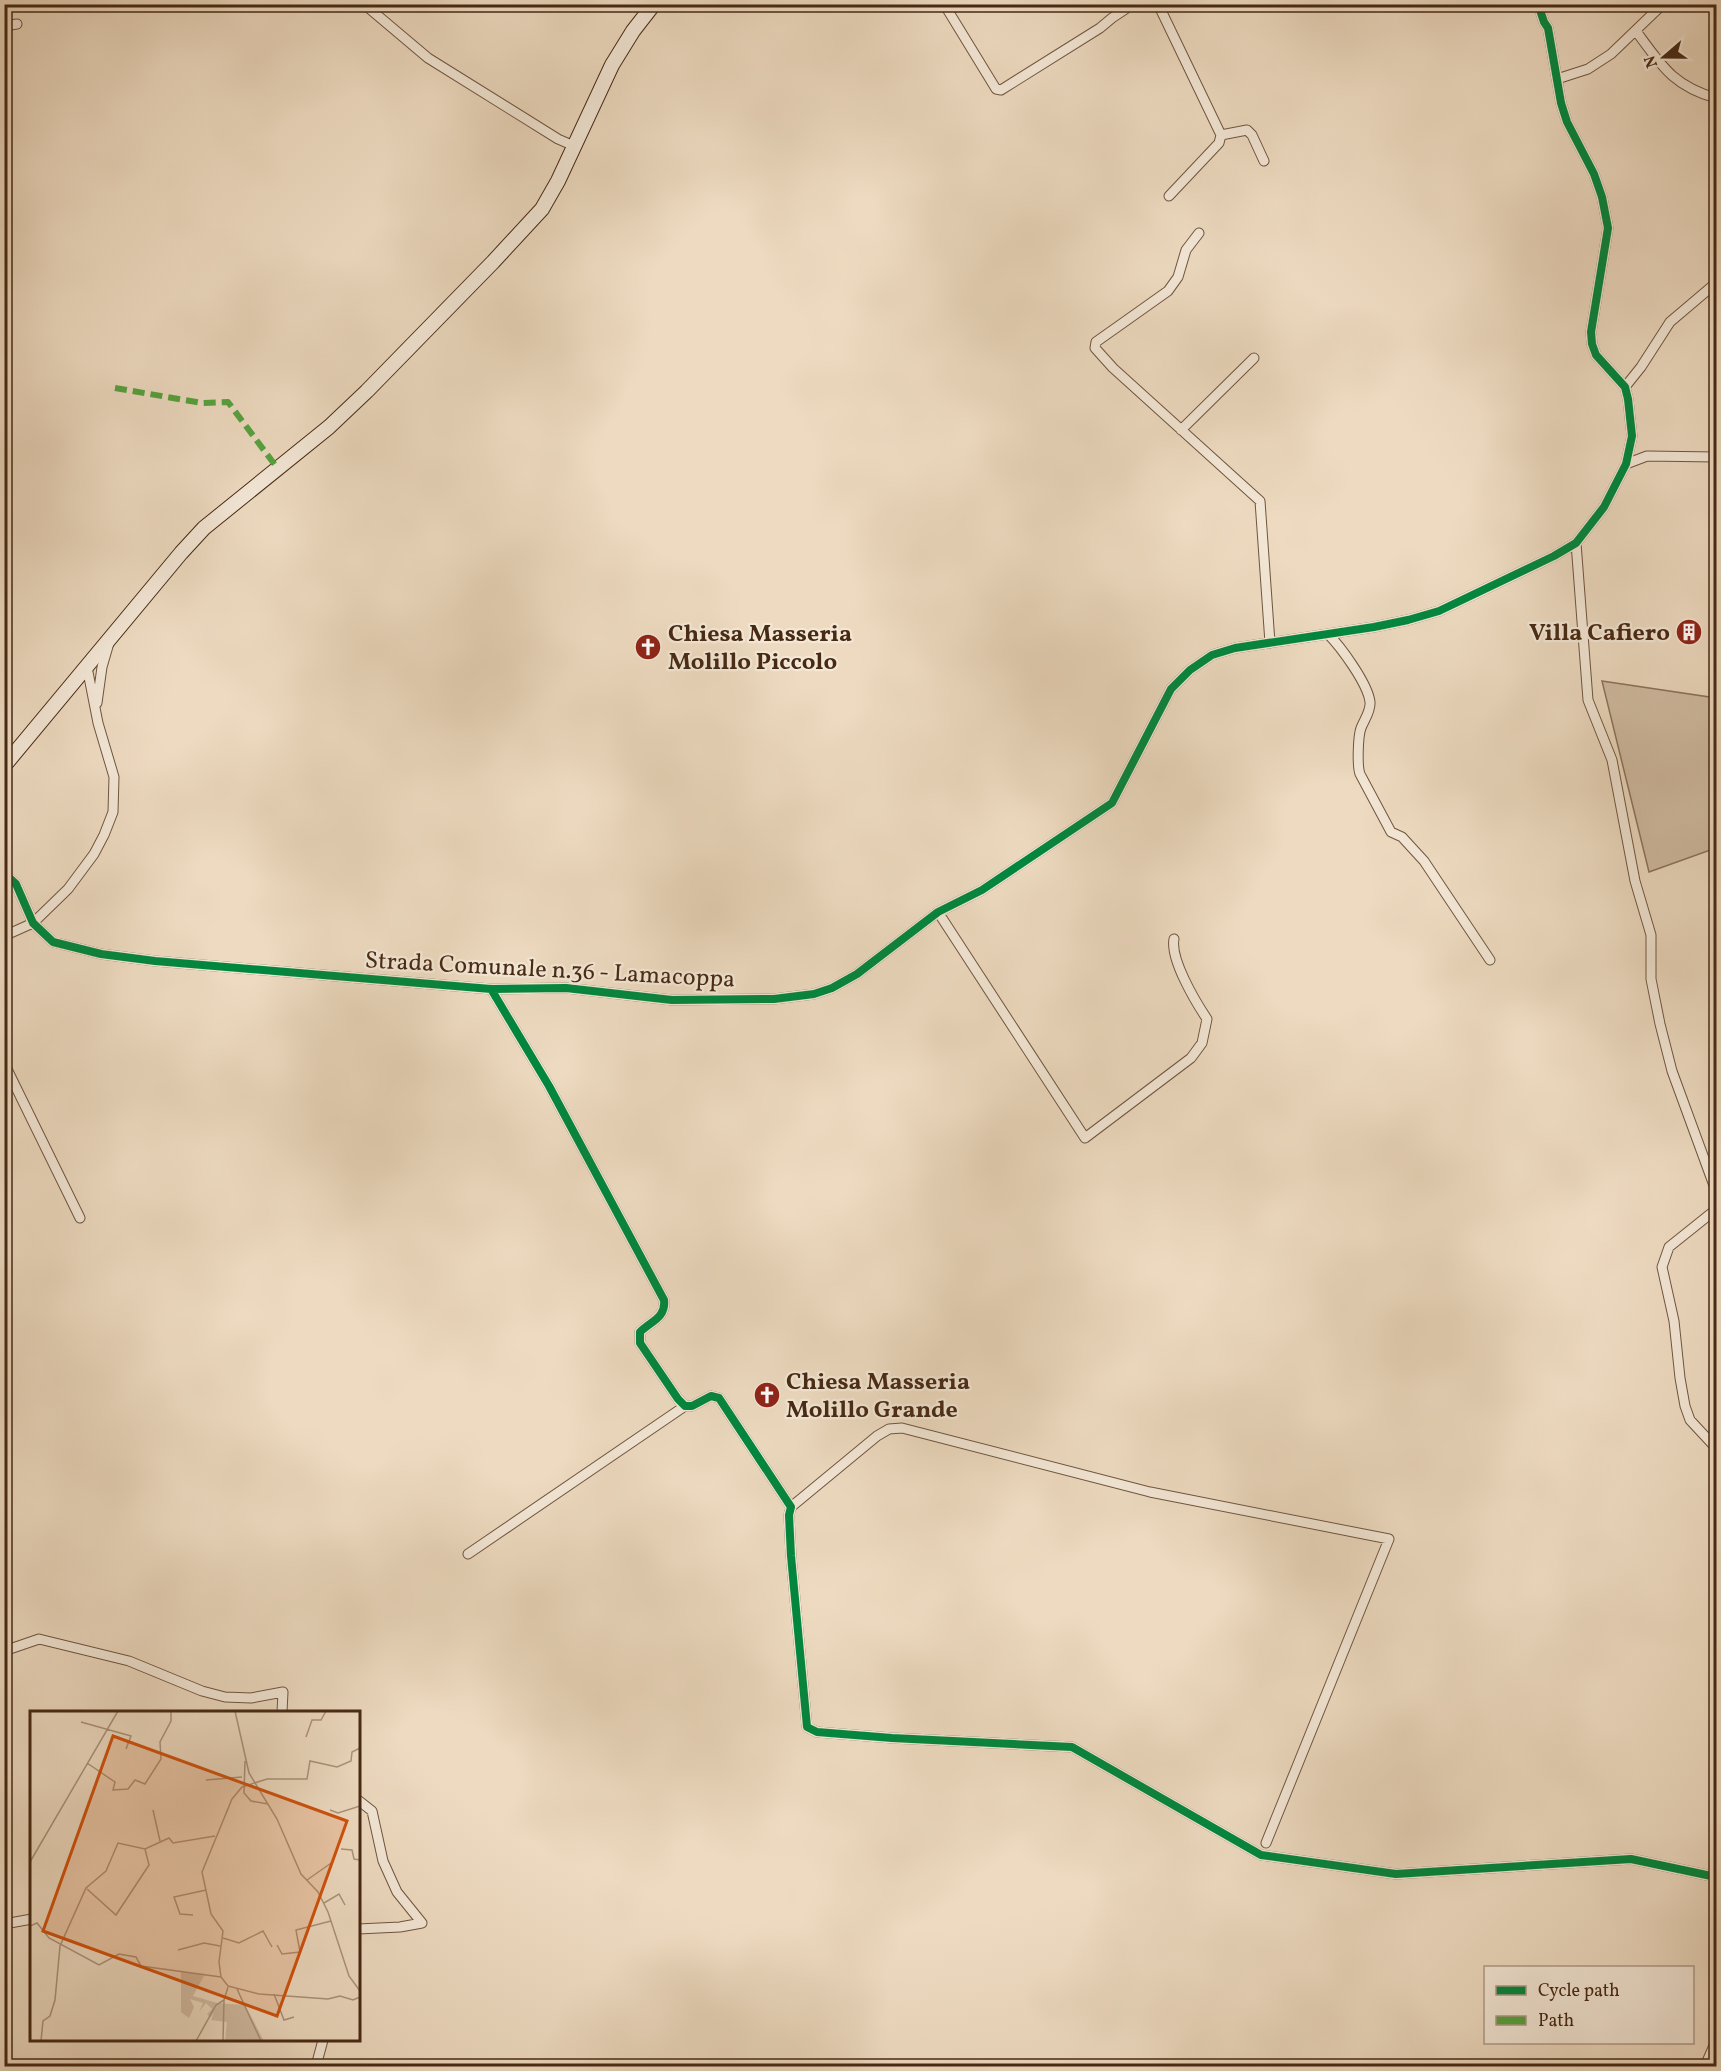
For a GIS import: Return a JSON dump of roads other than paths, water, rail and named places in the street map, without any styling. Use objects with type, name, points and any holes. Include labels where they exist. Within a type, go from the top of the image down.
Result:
[{"type":"main road","points":[[4,766],[204,528],[330,427],[494,262],[542,209],[612,65],[633,31],[654,4]]},
{"type":"street","points":[[364,4],[428,58],[558,139],[574,146]]},
{"type":"street","points":[[944,4],[996,89],[1001,90],[1100,28],[1133,4]]},
{"type":"street","points":[[1158,4],[1221,135],[1219,143],[1169,196]]},
{"type":"street","points":[[1538,4],[1548,28],[1561,103],[1567,122],[1594,174],[1602,197],[1608,228],[1591,332],[1596,355],[1625,387],[1670,322],[1716,282]]},
{"type":"street","points":[[1557,79],[1588,69],[1611,54],[1663,4]]},
{"type":"street","points":[[4,26],[17,24]]},
{"type":"street","points":[[1636,31],[1664,69],[1677,81],[1716,98]]},
{"type":"street","points":[[1221,135],[1247,130],[1252,135],[1264,161]]},
{"type":"street","points":[[1199,233],[1186,250],[1178,277],[1168,291],[1096,342],[1095,348],[1113,368],[1260,501],[1270,643]]},
{"type":"street","points":[[1180,430],[1254,358]]},
{"type":"street","name":"Strada Comunale n.36 - Lamacoppa","points":[[33,923],[53,942],[101,954],[155,962],[491,989],[566,988],[672,1000],[774,999],[814,994],[832,988],[857,974],[938,912],[982,890],[1112,804],[1171,688],[1190,670],[1212,655],[1234,648],[1408,620],[1439,611],[1554,556],[1576,543],[1604,507],[1626,464],[1632,436],[1625,387]]},
{"type":"street","points":[[1626,464],[1647,456],[1716,457]]},
{"type":"street","points":[[1576,543],[1588,700],[1612,760],[1635,881],[1651,935],[1651,979],[1662,1033],[1672,1071],[1716,1191]]},
{"type":"street","points":[[1328,634],[1351,663],[1365,688],[1370,703],[1360,731],[1358,766],[1360,774],[1391,832],[1402,837],[1424,861],[1490,960]]},
{"type":"street","points":[[98,723],[97,699],[109,640]]},
{"type":"street","points":[[4,936],[33,923],[68,890],[105,835],[113,812],[114,777],[98,723],[87,667]]},
{"type":"street","points":[[4,873],[16,884],[33,923]]},
{"type":"street","points":[[938,912],[1085,1138],[1191,1058],[1202,1043],[1207,1019],[1193,997],[1173,952],[1174,939]]},
{"type":"street","points":[[491,989],[560,1107],[664,1300],[663,1315],[642,1329],[639,1332],[639,1339],[678,1399],[685,1406]]},
{"type":"street","points":[[4,1064],[80,1218]]},
{"type":"street","points":[[1716,1204],[1714,1211],[1669,1247],[1662,1268],[1674,1322],[1685,1406],[1690,1420],[1716,1448]]},
{"type":"street","points":[[468,1554],[685,1406],[692,1406],[711,1396],[719,1398],[791,1507]]},
{"type":"street","points":[[1266,1843],[1389,1539],[1150,1492],[902,1428],[889,1429],[877,1436],[791,1507],[789,1515],[791,1556],[807,1727],[817,1732],[1072,1747],[1261,1855],[1396,1874],[1630,1859],[1716,1876]]},
{"type":"street","points":[[4,1651],[39,1639],[129,1661],[202,1691],[225,1696],[251,1698],[283,1692],[282,1711]]},
{"type":"street","points":[[360,1802],[372,1811],[383,1861],[397,1892],[423,1923],[400,1927],[360,1929]]},
{"type":"street","points":[[4,1924],[30,1919]]},
{"type":"street","points":[[316,2067],[323,2041]]},
{"type":"street","points":[[1705,2067],[1716,2041]]},
{"type":"place","name":"Villa Cafiero","points":[[1689,632]]},
{"type":"place","name":"Chiesa Masseria Molillo Piccolo","points":[[648,647]]},
{"type":"place","name":"Chiesa Masseria Molillo Grande","points":[[767,1395]]}]
